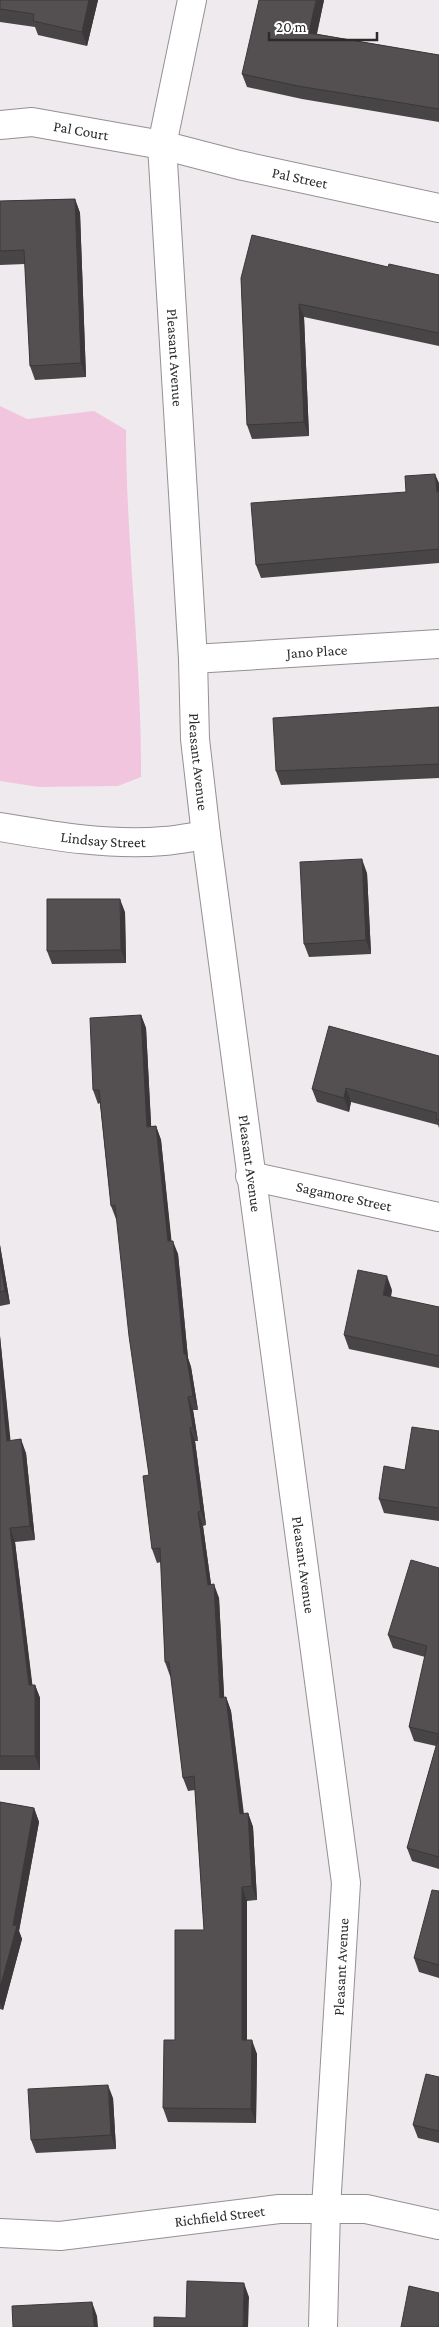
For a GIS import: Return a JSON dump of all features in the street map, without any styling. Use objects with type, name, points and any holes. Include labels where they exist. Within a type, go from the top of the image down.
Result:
[{"type":"street","name":"Pleasant Avenue","points":[[192,0],[162,145],[193,659],[195,739],[250,1176],[346,1883],[326,2208],[323,2327]]},
{"type":"street","name":"Pal Court","points":[[0,125],[32,122],[162,145]]},
{"type":"street","name":"Pal Street","points":[[162,145],[239,165],[439,208]]},
{"type":"street","name":"Jano Place","points":[[193,659],[439,644]]},
{"type":"street","name":"Lindsay Street","points":[[0,827],[55,836],[111,841],[163,841],[206,835]]},
{"type":"street","name":"Sagamore Street","points":[[250,1176],[439,1217]]},
{"type":"street","name":"Richfield Street","points":[[0,2233],[60,2236],[279,2208],[366,2209],[439,2225]]},
{"type":"shaded area","points":[[0,406],[27,419],[94,411],[126,430],[128,517],[141,734],[141,777],[118,786],[39,787],[0,781]]},
{"type":"building","points":[[0,0],[89,0],[82,32],[33,21],[34,14],[0,9]]},
{"type":"building","points":[[259,0],[316,0],[309,33],[439,55],[439,109],[298,86],[242,74]]},
{"type":"building","points":[[75,199],[81,363],[30,366],[24,250],[0,251],[0,201]]},
{"type":"building","points":[[252,235],[388,267],[389,264],[439,275],[439,333],[299,304],[304,422],[247,425],[241,278]]},
{"type":"building","points":[[435,474],[437,492],[439,492],[439,549],[256,565],[251,503],[406,492],[405,476]]},
{"type":"building","points":[[439,707],[439,764],[276,771],[273,718]]},
{"type":"building","points":[[362,859],[366,940],[304,944],[300,862]]},
{"type":"building","points":[[47,899],[120,899],[121,950],[47,951]]},
{"type":"building","points":[[141,1015],[147,1127],[156,1126],[168,1241],[173,1241],[184,1354],[186,1354],[193,1396],[188,1397],[193,1427],[190,1428],[201,1511],[198,1512],[208,1585],[214,1584],[220,1698],[226,1697],[240,1814],[248,1813],[252,1886],[242,1887],[242,2040],[252,2040],[251,2109],[163,2108],[164,2040],[175,2040],[175,1930],[204,1930],[194,1776],[183,1778],[169,1662],[165,1662],[160,1548],[152,1549],[143,1476],[149,1475],[129,1336],[115,1205],[111,1206],[99,1090],[93,1090],[90,1018]]},
{"type":"building","points":[[329,1026],[439,1056],[439,1120],[436,1119],[437,1113],[346,1088],[344,1098],[312,1089]]},
{"type":"building","points":[[0,1260],[5,1291],[0,1292]]},
{"type":"building","points":[[358,1270],[387,1276],[383,1295],[439,1307],[439,1356],[344,1335]]},
{"type":"building","points":[[0,1372],[7,1441],[21,1439],[30,1526],[10,1528],[29,1685],[35,1685],[35,1756],[0,1756]]},
{"type":"building","points":[[412,1427],[439,1431],[439,1508],[379,1499],[384,1466],[405,1470]]},
{"type":"building","points":[[411,1560],[439,1568],[439,1734],[409,1727],[427,1646],[388,1635]]},
{"type":"building","points":[[439,1736],[439,1857],[407,1848]]},
{"type":"building","points":[[0,1802],[34,1808],[13,1925],[17,1926],[0,1988]]},
{"type":"building","points":[[432,1890],[439,1891],[439,1965],[414,1958]]},
{"type":"building","points":[[426,2074],[439,2077],[439,2131],[413,2125]]},
{"type":"building","points":[[108,2085],[111,2135],[31,2140],[28,2089]]},
{"type":"building","points":[[187,2281],[244,2283],[243,2327],[154,2327],[154,2317],[186,2318]]},
{"type":"building","points":[[409,2286],[439,2293],[439,2327],[401,2327]]},
{"type":"building","points":[[92,2302],[94,2327],[13,2327],[12,2306]]}]
